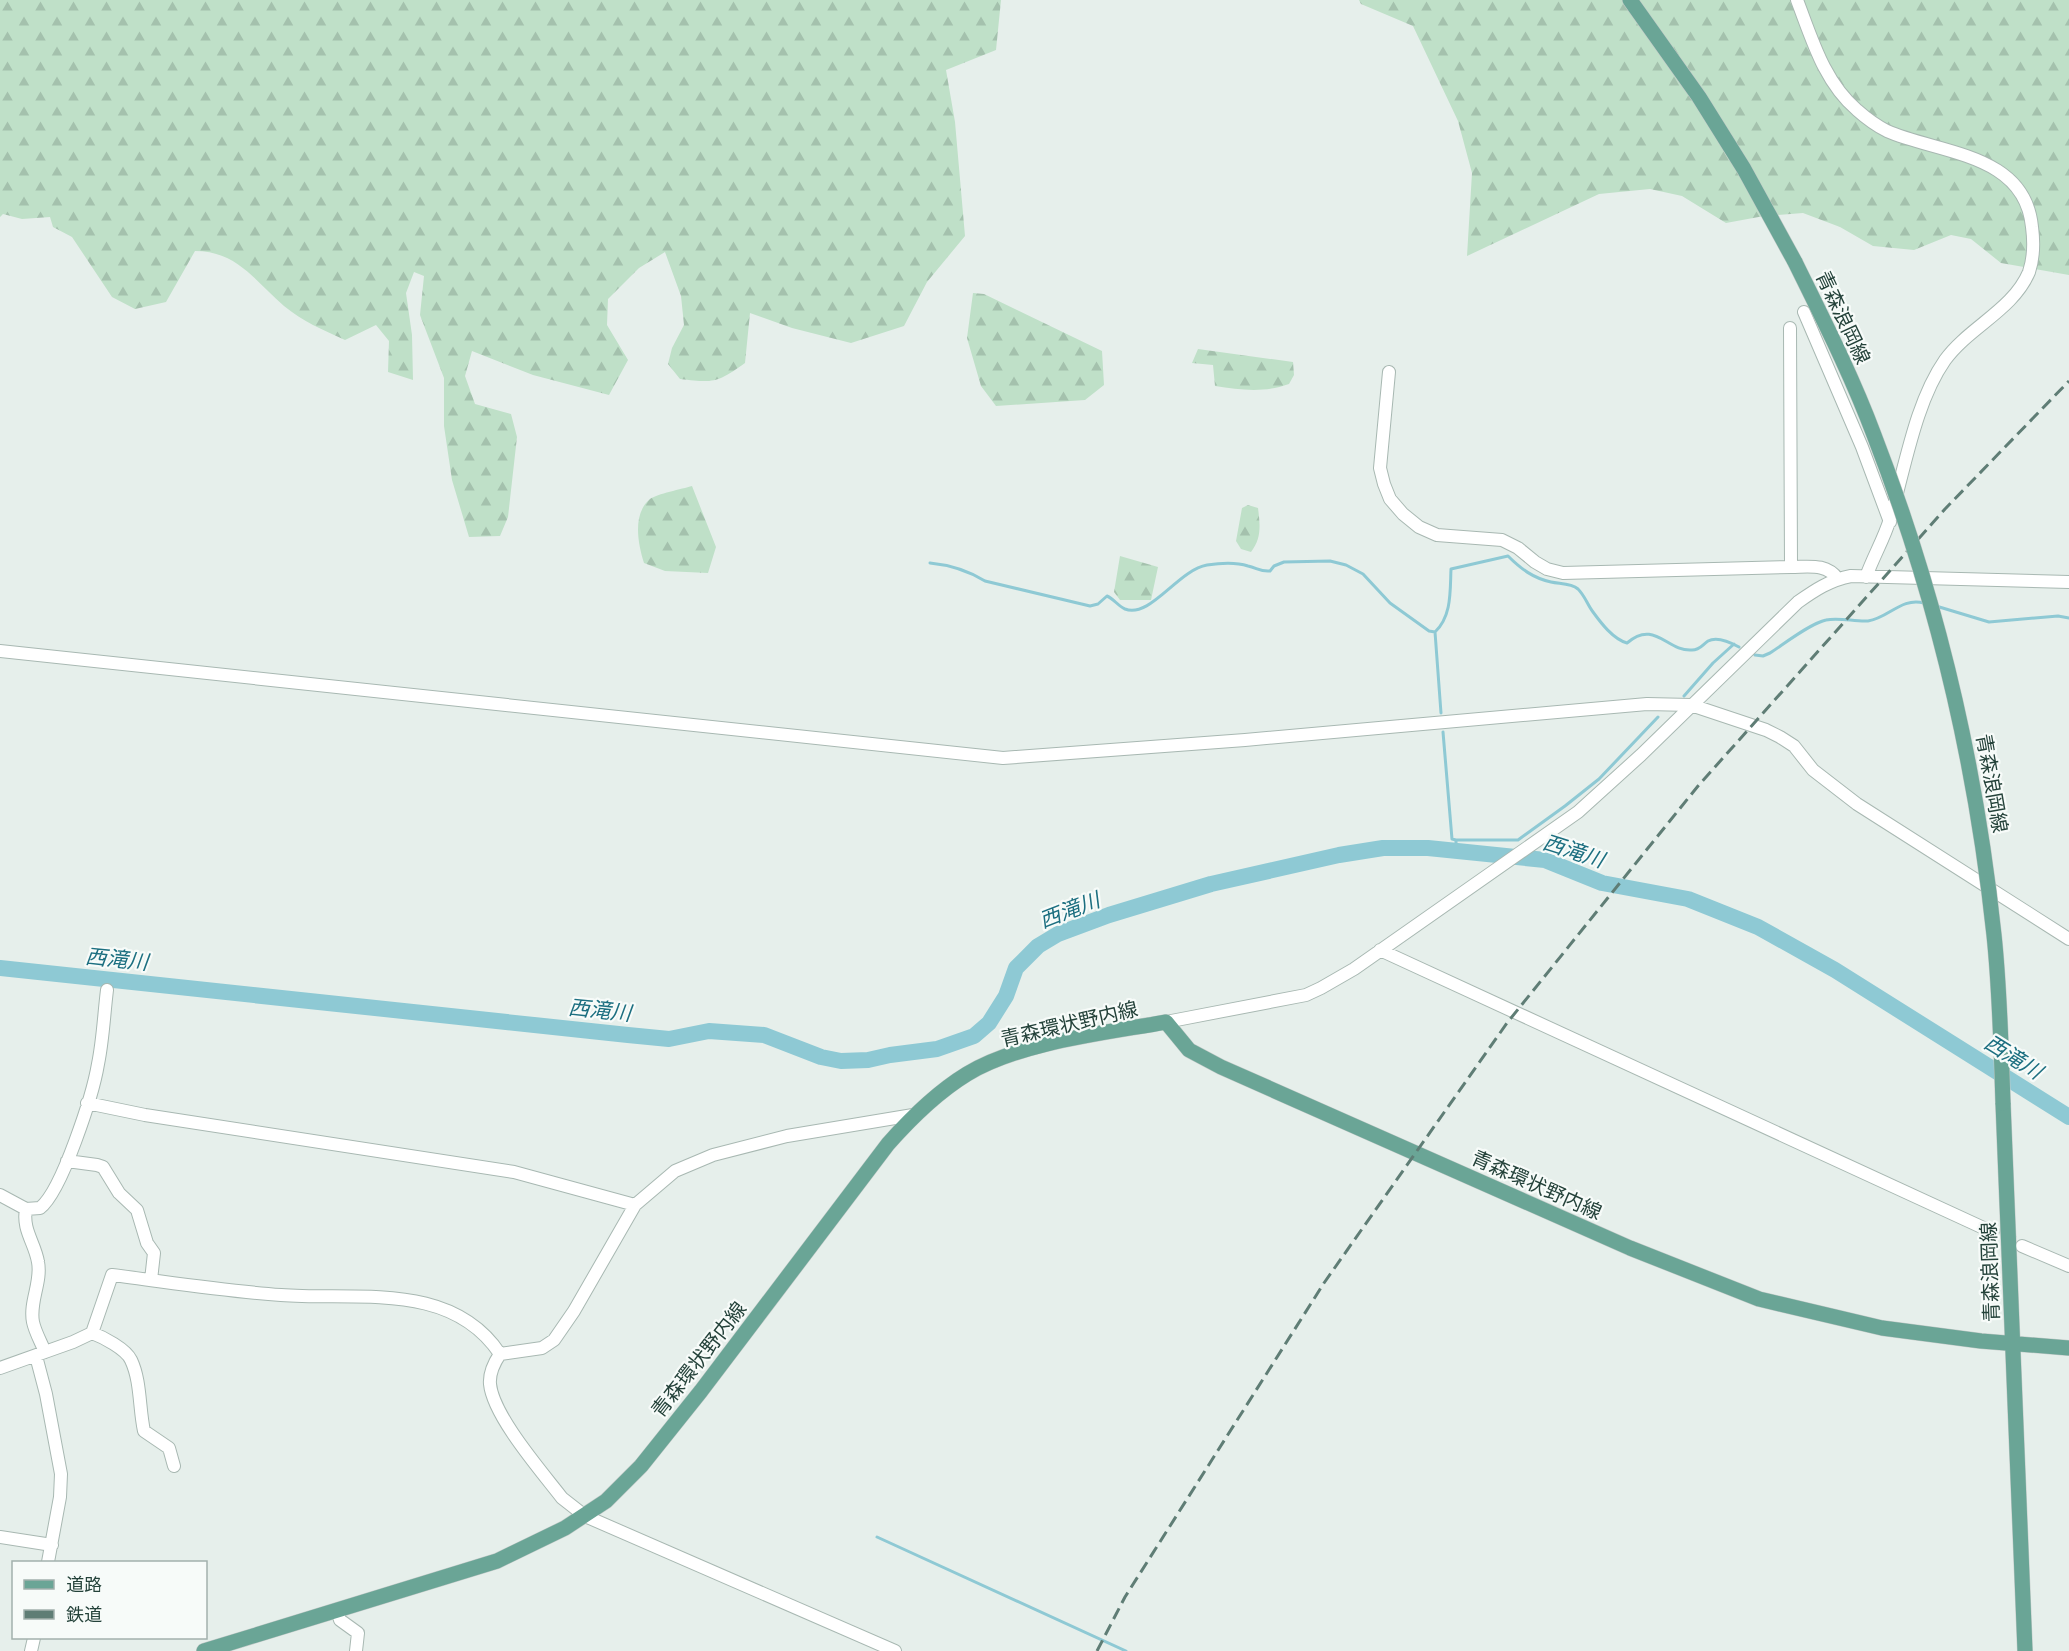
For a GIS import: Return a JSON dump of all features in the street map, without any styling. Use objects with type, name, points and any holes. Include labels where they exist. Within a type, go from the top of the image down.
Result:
[{"type":"main road","name":"青森浪岡線","points":[[1630,0],[1699,97],[1744,169],[1825,322],[1874,434],[1913,546],[1962,729],[1982,838],[1994,937],[2014,1344],[2025,1651]]},
{"type":"main road","name":"青森環状野内線","points":[[204,1651],[497,1561],[585,1516],[606,1501],[640,1466],[745,1334],[888,1144],[913,1115],[968,1074],[1028,1049],[1083,1036],[1166,1022],[1189,1050],[1221,1067],[1676,1267],[1760,1299],[1859,1323],[1928,1335],[2069,1348]]},
{"type":"street","points":[[1797,0],[1830,80],[1858,112],[1887,130],[1981,160],[2008,178],[2022,195],[2031,216],[2034,245],[2029,270],[2019,290],[1997,312],[1968,335],[1945,360],[1931,385],[1912,439],[1890,522],[1866,577]]},
{"type":"street","points":[[1804,312],[1858,437],[1890,522]]},
{"type":"street","points":[[1790,328],[1791,567]]},
{"type":"street","points":[[1389,372],[1380,468],[1390,499],[1419,527],[1437,535],[1502,540],[1518,548],[1547,569],[1563,573],[1822,567],[1832,571],[1838,579]]},
{"type":"street","points":[[1166,1022],[1305,995],[1337,980],[1586,805],[1641,755],[1798,602],[1815,590],[1838,579],[1851,576],[2069,582]]},
{"type":"street","points":[[0,651],[1003,758],[1245,740],[1647,704],[1691,705],[1766,730],[1780,737],[1794,746],[1813,770],[1857,804],[2069,939]]},
{"type":"street","points":[[1380,950],[1988,1230]]},
{"type":"street","points":[[0,1195],[26,1209],[40,1208],[45,1204],[67,1161],[87,1103],[98,1065],[107,990]]},
{"type":"street","points":[[87,1103],[145,1115],[514,1172],[635,1206]]},
{"type":"street","points":[[500,1354],[542,1348],[554,1340],[574,1311],[635,1206],[675,1171],[713,1155],[788,1136],[913,1115]]},
{"type":"street","points":[[67,1161],[103,1167],[120,1193],[137,1210],[147,1243],[154,1253],[151,1280]]},
{"type":"street","points":[[26,1209],[25,1226],[38,1259],[40,1273],[32,1321],[61,1474],[60,1497],[48,1561]]},
{"type":"street","points":[[2022,1246],[2069,1266]]},
{"type":"street","points":[[92,1333],[112,1275],[282,1296],[396,1297],[444,1310],[470,1323],[489,1337],[500,1354]]},
{"type":"street","points":[[0,1368],[92,1333],[105,1337],[131,1358],[138,1384],[144,1431],[169,1448],[174,1466]]},
{"type":"street","points":[[500,1354],[493,1366],[490,1384],[495,1404],[506,1424],[562,1498],[585,1516],[895,1651]]},
{"type":"street","points":[[0,1537],[52,1545]]},
{"type":"street","points":[[337,1610],[340,1620],[358,1633],[356,1651]]},
{"type":"green space","points":[[0,0],[1001,0],[996,50],[946,70],[955,122],[965,236],[927,282],[904,326],[851,343],[792,328],[750,313],[745,363],[715,380],[680,379],[668,364],[672,348],[684,325],[681,296],[665,252],[639,268],[608,299],[607,325],[628,360],[609,395],[533,375],[472,351],[465,376],[475,404],[511,414],[517,437],[508,517],[500,536],[469,537],[452,480],[444,426],[444,378],[420,315],[424,276],[414,272],[406,293],[412,335],[413,380],[388,372],[389,341],[376,325],[345,340],[313,325],[291,311],[244,269],[223,256],[195,251],[166,302],[135,309],[112,297],[72,237],[53,227],[50,217],[22,219],[3,214],[0,217]]},
{"type":"green space","points":[[1359,0],[2069,0],[2069,275],[2001,263],[1971,239],[1951,235],[1914,250],[1873,246],[1840,227],[1803,213],[1764,216],[1726,223],[1682,196],[1650,189],[1599,194],[1467,256],[1472,173],[1458,121],[1413,26],[1361,4]]},
{"type":"green space","points":[[973,293],[984,294],[1102,351],[1104,385],[1085,400],[996,406],[981,386],[967,338]]},
{"type":"green space","points":[[1198,349],[1293,362],[1294,375],[1289,384],[1271,389],[1215,386],[1213,365],[1192,363]]},
{"type":"green space","points":[[692,486],[716,547],[708,573],[665,571],[644,563],[638,529],[644,505],[653,497]]},
{"type":"green space","points":[[1248,505],[1258,508],[1259,520],[1259,536],[1251,552],[1241,549],[1236,541],[1242,508]]},
{"type":"green space","points":[[1120,556],[1158,567],[1151,600],[1120,600],[1114,592]]},
{"type":"waterway","points":[[930,563],[959,569],[985,581],[1090,606],[1098,604],[1107,596],[1125,609],[1135,610],[1154,601],[1185,575],[1207,565],[1238,564],[1270,571],[1274,566],[1284,562],[1330,561],[1346,565],[1363,574],[1390,603],[1429,631],[1435,632],[1441,626],[1447,611],[1451,569],[1508,556],[1533,575],[1578,589],[1604,626],[1627,643],[1645,634],[1661,638],[1683,649],[1697,649],[1715,639],[1739,647]]},
{"type":"waterway","points":[[1755,655],[1763,656],[1770,653],[1805,629],[1826,620],[1868,621],[1902,605],[1924,603]]},
{"type":"waterway","points":[[1936,606],[1989,622],[2058,616],[2069,618]]},
{"type":"waterway","points":[[1435,632],[1441,713]]},
{"type":"waterway","points":[[1684,696],[1713,663],[1734,644]]},
{"type":"waterway","points":[[1456,850],[1456,840],[1518,840],[1599,779],[1658,717]]},
{"type":"waterway","points":[[1443,732],[1452,839],[1456,840]]},
{"type":"waterway","name":"西滝川","points":[[0,968],[669,1039],[709,1031],[764,1035],[821,1057],[841,1061],[868,1060],[937,1049],[974,1036],[989,1023],[1006,996],[1016,968],[1038,946],[1058,934],[1109,915],[1211,884],[1339,855],[1383,848],[1428,848],[1545,860],[1602,883],[1688,899],[1758,927],[1835,970],[2069,1117]]},
{"type":"waterway","points":[[877,1537],[1126,1651]]},
{"type":"tunnel","points":[[1988,1230],[2014,1242]]},
{"type":"railway","points":[[1097,1651],[1125,1597],[1324,1283],[1507,1023],[1698,786],[1945,509],[2069,381]]}]
